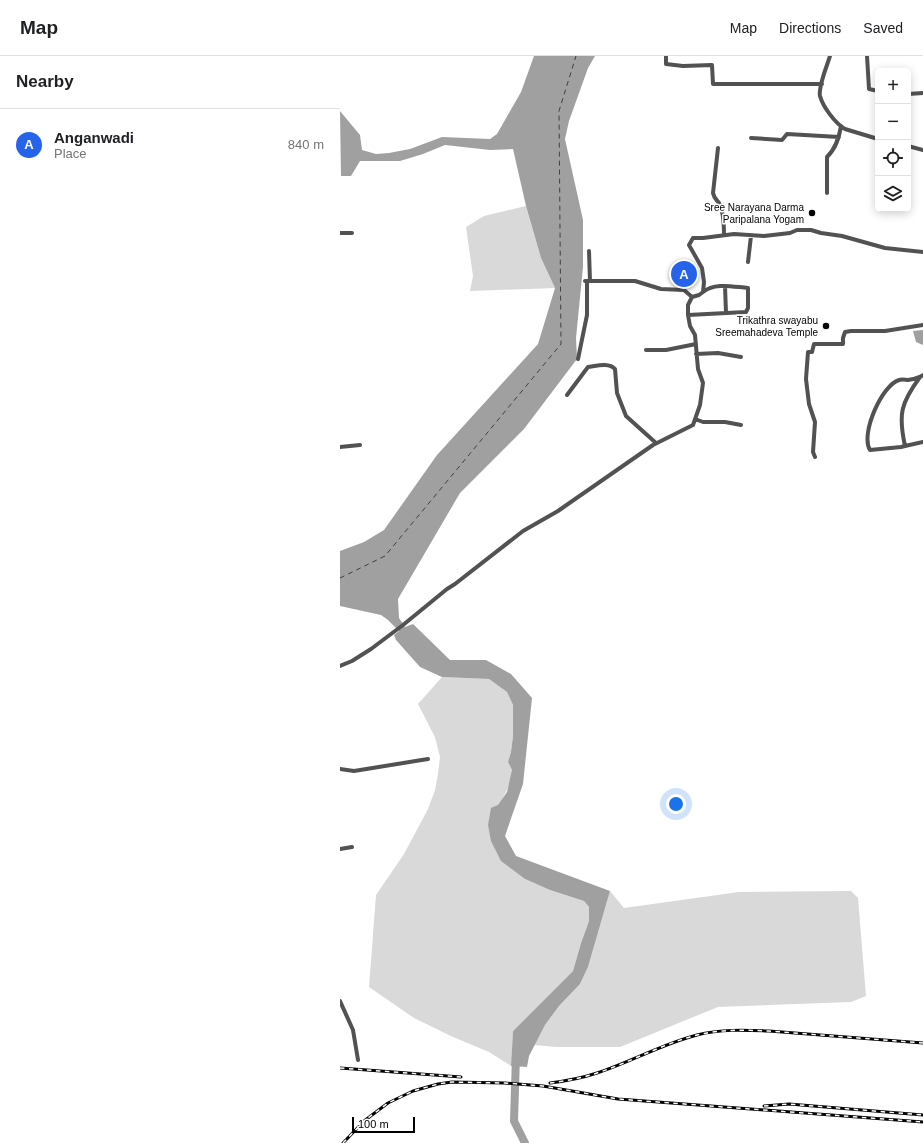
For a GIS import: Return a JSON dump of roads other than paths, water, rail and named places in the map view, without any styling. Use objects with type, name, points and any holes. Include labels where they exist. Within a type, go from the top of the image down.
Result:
[{"type":"street","points":[[666,56],[666,64],[683,66],[712,66],[713,84],[822,84]]},
{"type":"street","points":[[830,56],[820,95],[830,114],[841,126],[875,138]]},
{"type":"street","points":[[867,56],[869,89],[875,90]]},
{"type":"street","points":[[911,94],[923,93]]},
{"type":"street","points":[[827,192],[827,157],[833,151],[839,137],[841,126]]},
{"type":"street","points":[[751,138],[782,140],[787,134],[839,137]]},
{"type":"street","points":[[911,147],[923,150]]},
{"type":"street","points":[[718,148],[713,192],[715,200],[719,202],[721,208],[724,235]]},
{"type":"street","points":[[703,292],[704,282],[702,268],[689,245],[693,238],[734,234],[751,236],[790,233],[797,230],[811,230],[842,236],[885,248],[923,252]]},
{"type":"street","points":[[340,233],[352,233]]},
{"type":"street","points":[[748,262],[751,236]]},
{"type":"street","points":[[578,359],[587,315],[589,251]]},
{"type":"street","points":[[587,281],[635,281],[661,289],[684,290],[692,297]]},
{"type":"street","points":[[340,666],[352,661],[404,625],[447,589],[456,584],[511,540],[534,524],[558,511],[656,443],[687,429],[692,425],[700,405],[703,383],[698,369],[696,344],[688,315],[688,305],[692,297],[699,295],[709,286],[748,288],[748,308],[746,312],[688,315]]},
{"type":"street","points":[[725,286],[726,313]]},
{"type":"street","points":[[815,457],[813,452],[815,422],[809,404],[806,379],[808,352],[812,352],[814,344],[843,344],[845,332],[885,331],[923,325]]},
{"type":"street","points":[[646,350],[666,350],[696,344]]},
{"type":"street","points":[[696,354],[718,353],[741,357]]},
{"type":"street","points":[[567,395],[588,366],[612,366],[615,370],[617,393],[626,416],[656,443]]},
{"type":"street","points":[[922,376],[909,380],[899,380],[889,388],[880,399],[872,413],[868,427],[867,440],[870,450],[901,447],[923,442]]},
{"type":"street","points":[[905,446],[901,418],[904,404],[913,387],[922,376]]},
{"type":"street","points":[[909,380],[913,387]]},
{"type":"street","points":[[695,419],[703,422],[725,422],[741,425]]},
{"type":"street","points":[[340,447],[360,445]]},
{"type":"street","points":[[340,769],[354,771],[428,759]]},
{"type":"street","points":[[340,849],[352,847]]},
{"type":"street","points":[[340,1001],[353,1030],[358,1060]]},
{"type":"waterway","points":[[516,1056],[514,1121],[525,1143]]},
{"type":"railway","points":[[550,1083],[591,1075],[610,1069],[671,1043],[697,1035],[724,1031],[769,1031],[923,1043]]},
{"type":"railway","points":[[340,1068],[461,1077]]},
{"type":"railway","points":[[343,1143],[364,1121],[388,1103],[413,1091],[452,1082],[505,1083],[543,1086],[618,1099],[923,1122]]},
{"type":"railway","points":[[764,1106],[789,1104],[923,1115]]},
{"type":"place","name":"Sree Narayana Darma Paripalana Yogam","points":[[812,213]]},
{"type":"place","name":"Anganwadi","points":[[684,274]]},
{"type":"place","name":"Trikathra swayabu Sreemahadeva Temple","points":[[826,326]]}]
